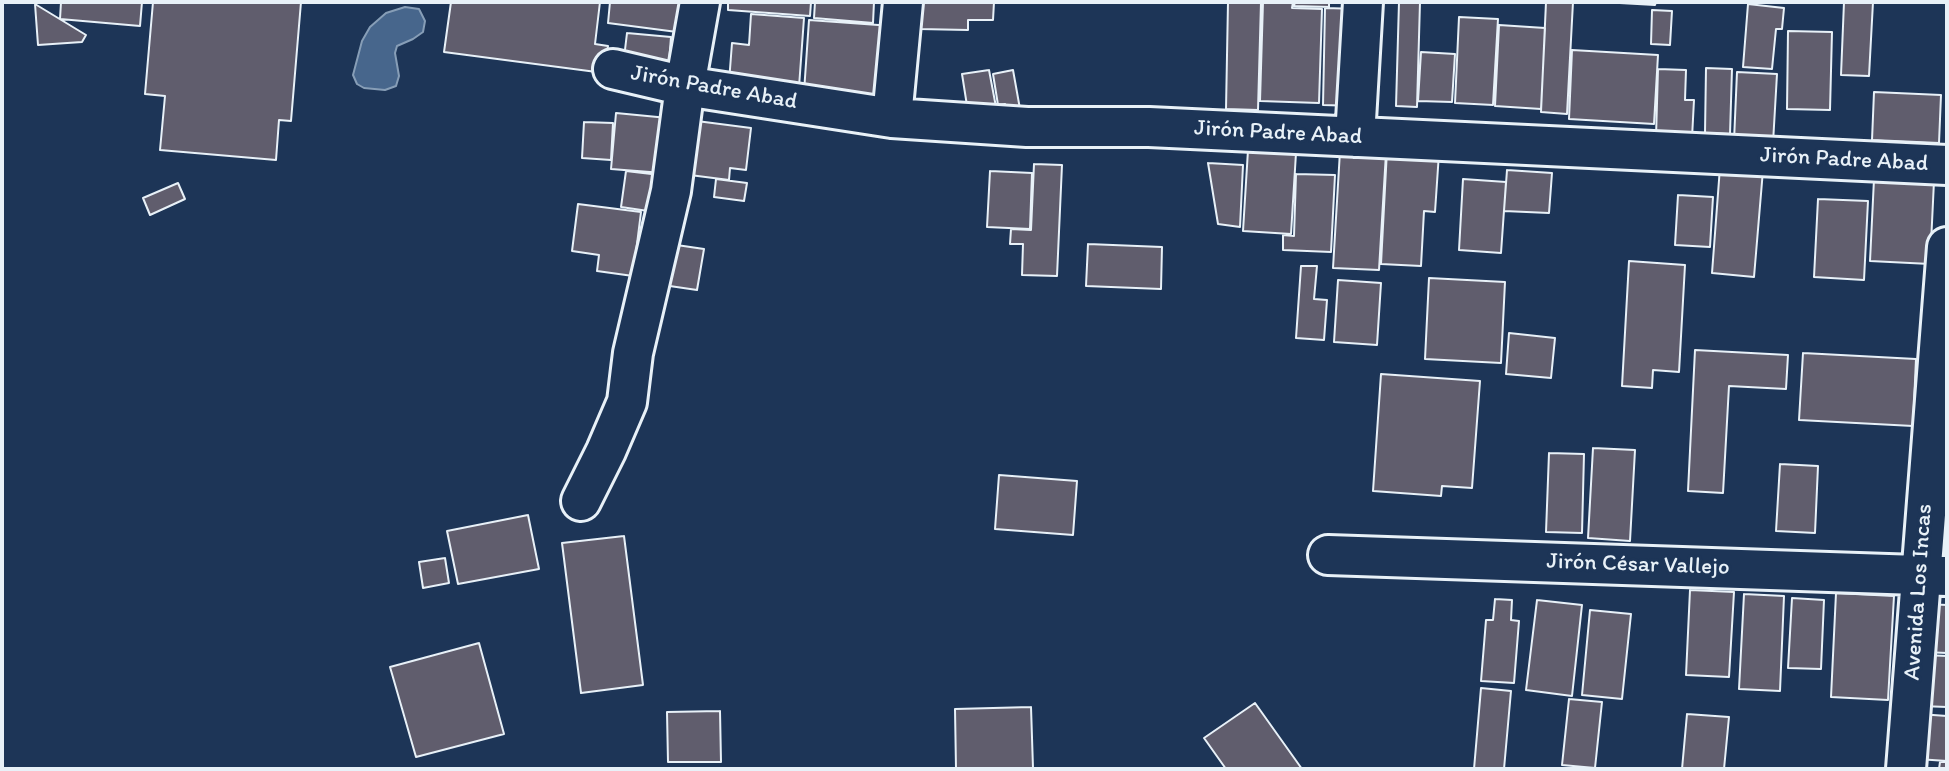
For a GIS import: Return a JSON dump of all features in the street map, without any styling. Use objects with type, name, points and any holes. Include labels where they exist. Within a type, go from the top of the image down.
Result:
[{"type":"street","points":[[581,501],[627,402],[633,353],[671,191],[700,2]]},
{"type":"street","points":[[892,118],[903,2]]},
{"type":"street","points":[[1355,137],[1363,2]]},
{"type":"street","name":"Jirón Padre Abad","points":[[612,69],[685,86],[892,118],[1027,127],[1149,127],[1947,165]]},
{"type":"street","name":"Avenida Los Incas","points":[[1906,769],[1934,575],[1947,247]]},
{"type":"street","name":"Jirón César Vallejo","points":[[1328,555],[1934,575]]},
{"type":"water","points":[[405,7],[419,9],[425,21],[423,32],[397,46],[395,53],[399,76],[396,86],[385,90],[364,88],[357,84],[353,75],[362,41],[370,27],[386,13]]},
{"type":"building","points":[[61,2],[142,2],[140,26],[60,19]]},
{"type":"building","points":[[153,2],[301,2],[291,121],[279,120],[276,160],[160,150],[165,96],[145,94]]},
{"type":"building","points":[[451,2],[600,2],[595,44],[608,46],[604,73],[444,52]]},
{"type":"building","points":[[610,2],[681,2],[677,32],[608,23]]},
{"type":"building","points":[[728,2],[811,2],[810,16],[728,10]]},
{"type":"building","points":[[815,2],[874,2],[873,23],[814,18]]},
{"type":"building","points":[[919,2],[994,2],[993,20],[968,20],[968,30],[919,29]]},
{"type":"building","points":[[1228,2],[1261,2],[1258,110],[1226,109]]},
{"type":"building","points":[[1263,2],[1293,2],[1292,8],[1322,9],[1319,103],[1260,101]]},
{"type":"building","points":[[1295,2],[1329,2],[1329,7],[1294,6]]},
{"type":"building","points":[[1399,2],[1420,2],[1417,107],[1396,106]]},
{"type":"building","points":[[1546,2],[1573,2],[1567,114],[1541,112]]},
{"type":"building","points":[[1602,2],[1656,2],[1655,5]]},
{"type":"building","points":[[1844,2],[1873,2],[1869,76],[1841,75]]},
{"type":"building","points":[[35,4],[86,35],[82,42],[38,45]]},
{"type":"building","points":[[1748,4],[1784,8],[1782,29],[1776,29],[1772,69],[1743,67]]},
{"type":"building","points":[[1325,8],[1359,9],[1357,106],[1323,105]]},
{"type":"building","points":[[1652,10],[1672,11],[1670,45],[1651,44]]},
{"type":"building","points":[[751,14],[804,18],[799,87],[729,82],[732,43],[749,45]]},
{"type":"building","points":[[1459,17],[1498,19],[1493,105],[1455,103]]},
{"type":"building","points":[[809,20],[892,26],[886,98],[804,92]]},
{"type":"building","points":[[1499,25],[1545,28],[1541,109],[1495,106]]},
{"type":"building","points":[[1788,31],[1832,32],[1830,110],[1787,109]]},
{"type":"building","points":[[627,33],[671,37],[669,62],[624,58]]},
{"type":"building","points":[[1572,50],[1658,55],[1654,124],[1569,119]]},
{"type":"building","points":[[1421,52],[1455,54],[1452,102],[1418,101]]},
{"type":"building","points":[[1706,68],[1732,69],[1730,134],[1705,133]]},
{"type":"building","points":[[1658,69],[1686,70],[1685,100],[1694,100],[1692,138],[1656,137]]},
{"type":"building","points":[[989,70],[996,107],[968,112],[962,74]]},
{"type":"building","points":[[1013,70],[1020,109],[1006,111],[1005,104],[998,105],[993,74]]},
{"type":"building","points":[[1737,72],[1777,74],[1773,143],[1734,141]]},
{"type":"building","points":[[1874,92],[1941,95],[1939,143],[1872,140]]},
{"type":"building","points":[[616,113],[668,118],[663,173],[611,169]]},
{"type":"building","points":[[689,120],[751,128],[746,170],[730,168],[729,180],[682,174]]},
{"type":"building","points":[[584,122],[613,123],[611,160],[582,158]]},
{"type":"building","points":[[1248,150],[1296,153],[1291,234],[1243,231]]},
{"type":"building","points":[[1387,150],[1439,153],[1435,212],[1424,211],[1421,266],[1381,264]]},
{"type":"building","points":[[1340,151],[1386,153],[1379,270],[1333,268]]},
{"type":"building","points":[[1208,163],[1243,165],[1240,227],[1218,224]]},
{"type":"building","points":[[1034,164],[1062,165],[1057,276],[1022,275],[1023,244],[1010,244],[1011,229],[1031,230]]},
{"type":"building","points":[[1720,167],[1763,170],[1754,277],[1712,273]]},
{"type":"building","points":[[1507,170],[1552,173],[1549,213],[1504,211]]},
{"type":"building","points":[[626,171],[660,175],[655,212],[621,207]]},
{"type":"building","points":[[990,171],[1032,173],[1030,229],[987,227]]},
{"type":"building","points":[[1296,174],[1335,175],[1331,252],[1283,250],[1283,235],[1294,236]]},
{"type":"building","points":[[716,179],[747,183],[744,201],[714,197]]},
{"type":"building","points":[[1463,179],[1506,182],[1501,253],[1459,250]]},
{"type":"building","points":[[1874,179],[1934,181],[1930,264],[1870,261]]},
{"type":"building","points":[[178,183],[185,199],[150,215],[143,198]]},
{"type":"building","points":[[1678,195],[1713,197],[1710,247],[1675,245]]},
{"type":"building","points":[[1818,199],[1868,201],[1864,280],[1814,277]]},
{"type":"building","points":[[578,204],[641,212],[633,276],[597,271],[599,255],[572,251]]},
{"type":"building","points":[[663,243],[704,249],[697,290],[656,284]]},
{"type":"building","points":[[1088,244],[1162,247],[1161,289],[1086,286]]},
{"type":"building","points":[[1629,261],[1685,265],[1679,372],[1653,370],[1652,388],[1622,386]]},
{"type":"building","points":[[1301,266],[1317,266],[1314,299],[1327,300],[1324,340],[1296,338]]},
{"type":"building","points":[[1429,278],[1505,282],[1501,363],[1425,359]]},
{"type":"building","points":[[1338,280],[1381,283],[1377,345],[1334,342]]},
{"type":"building","points":[[1509,333],[1555,338],[1551,378],[1506,374]]},
{"type":"building","points":[[1695,350],[1788,355],[1786,389],[1729,386],[1723,493],[1688,491]]},
{"type":"building","points":[[1803,353],[1916,359],[1913,426],[1799,420]]},
{"type":"building","points":[[1381,374],[1480,381],[1472,488],[1442,486],[1441,496],[1373,491]]},
{"type":"building","points":[[1593,448],[1635,450],[1630,541],[1588,538]]},
{"type":"building","points":[[1549,453],[1584,454],[1582,533],[1546,532]]},
{"type":"building","points":[[1780,464],[1818,466],[1815,533],[1776,531]]},
{"type":"building","points":[[999,475],[1077,481],[1073,535],[995,529]]},
{"type":"building","points":[[528,515],[539,569],[458,584],[447,531]]},
{"type":"building","points":[[624,536],[643,685],[581,693],[562,543]]},
{"type":"building","points":[[445,558],[449,583],[423,588],[419,562]]},
{"type":"building","points":[[1690,590],[1734,592],[1729,677],[1686,675]]},
{"type":"building","points":[[1836,593],[1894,596],[1888,700],[1831,697]]},
{"type":"building","points":[[1744,594],[1784,596],[1780,691],[1739,689]]},
{"type":"building","points":[[1792,598],[1824,600],[1821,669],[1788,668]]},
{"type":"building","points":[[1495,599],[1512,600],[1511,620],[1519,621],[1514,683],[1481,681],[1486,620],[1493,620]]},
{"type":"building","points":[[1537,600],[1582,605],[1572,696],[1526,690]]},
{"type":"building","points":[[1926,604],[1947,605],[1947,653],[1924,652]]},
{"type":"building","points":[[1590,610],[1631,614],[1622,699],[1582,695]]},
{"type":"building","points":[[479,643],[504,734],[416,757],[390,667]]},
{"type":"building","points":[[1924,655],[1947,656],[1947,707],[1921,706]]},
{"type":"building","points":[[1481,688],[1511,691],[1504,769],[1474,769]]},
{"type":"building","points":[[1569,699],[1602,702],[1595,768],[1562,765]]},
{"type":"building","points":[[1255,703],[1302,769],[1226,769],[1204,738]]},
{"type":"building","points":[[1031,707],[1033,768],[956,769],[955,709]]},
{"type":"building","points":[[720,711],[721,762],[668,762],[667,712]]},
{"type":"building","points":[[1687,714],[1729,717],[1724,769],[1682,769]]},
{"type":"building","points":[[1919,714],[1947,716],[1947,761],[1917,759]]},
{"type":"building","points":[[1940,762],[1947,762],[1947,769],[1939,769]]}]
